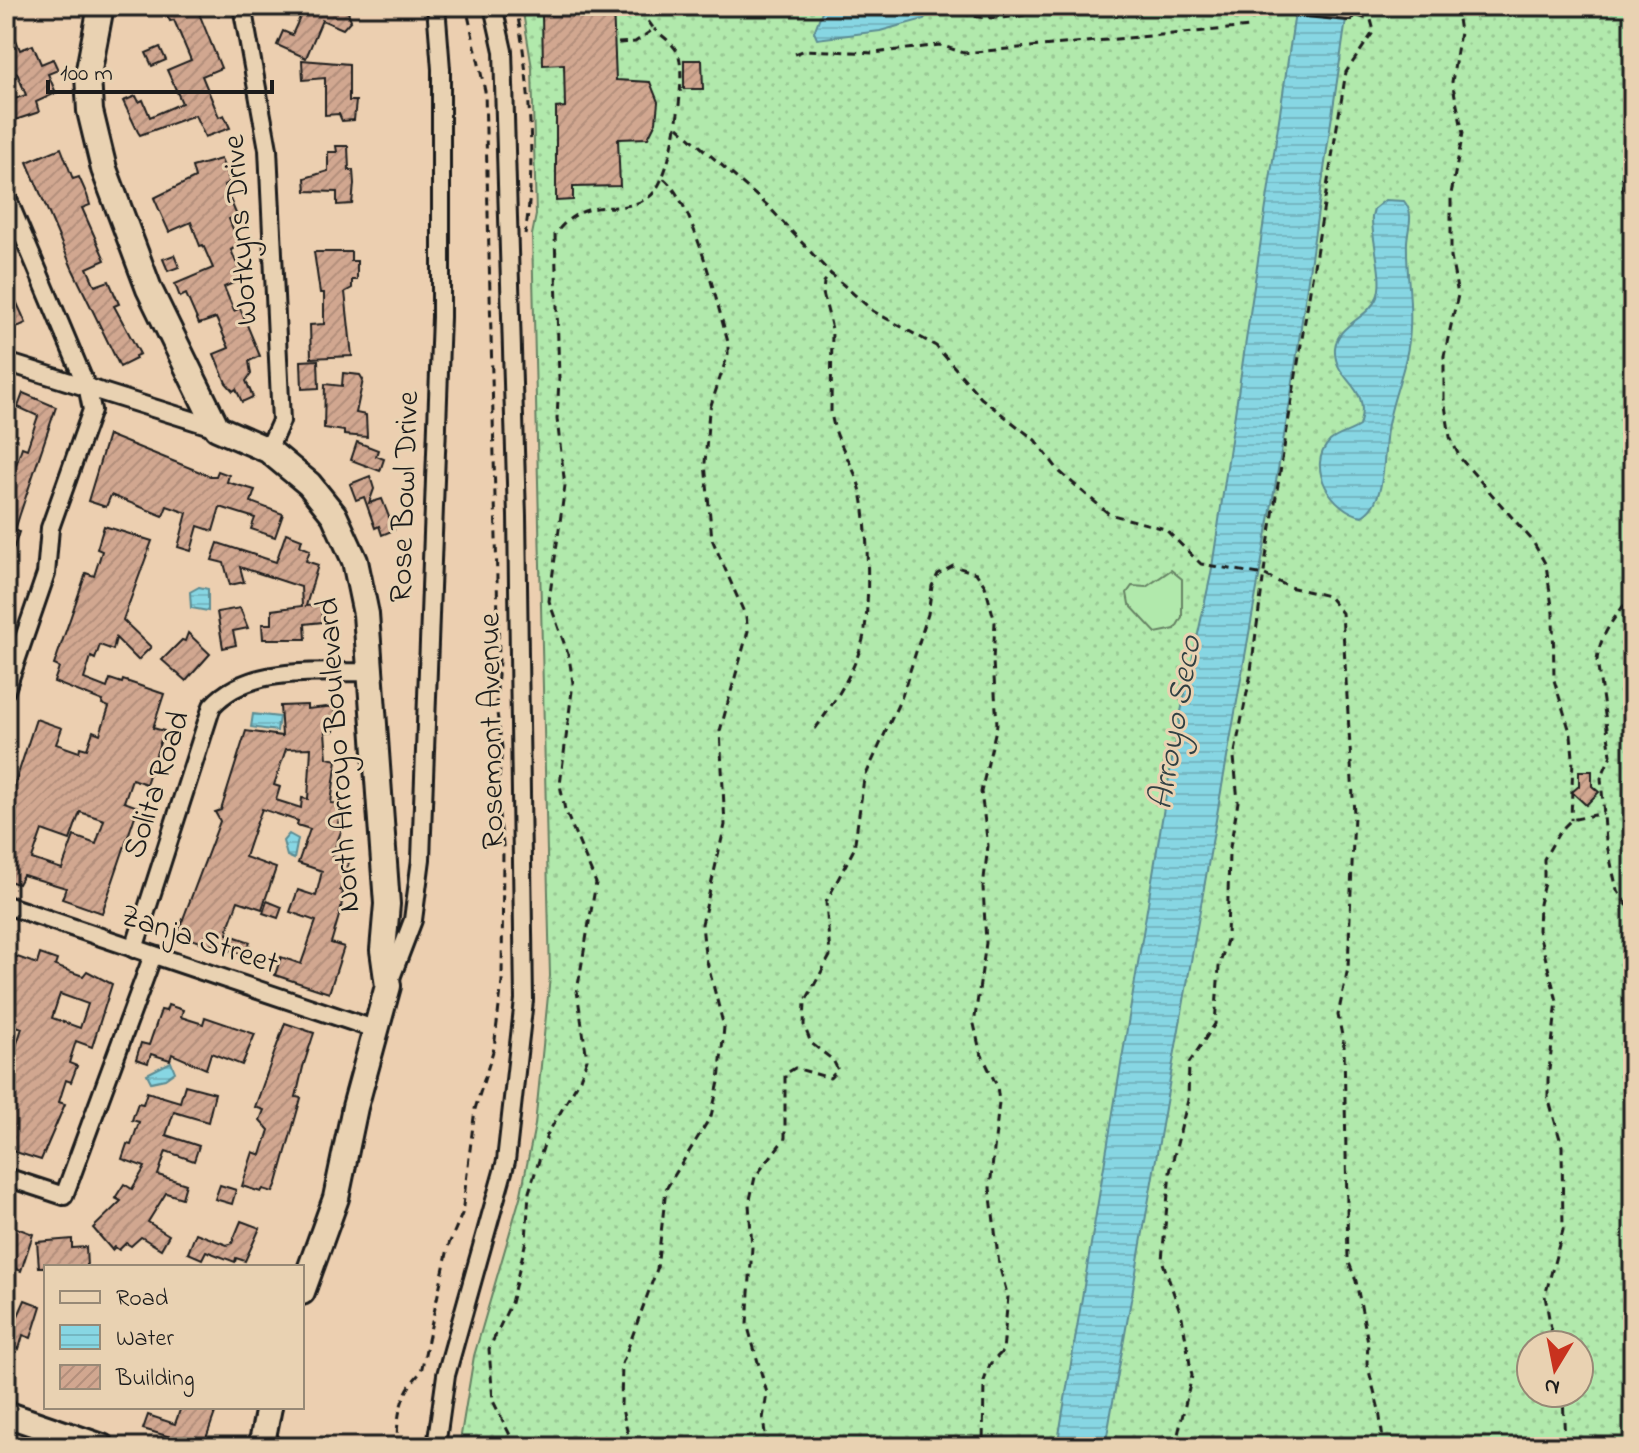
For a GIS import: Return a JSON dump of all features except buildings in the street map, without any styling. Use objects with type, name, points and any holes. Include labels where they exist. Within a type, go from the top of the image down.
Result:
[{"type":"street","points":[[101,6],[88,75],[90,111],[104,169],[149,289],[217,428]]},
{"type":"street","name":"Wotkyns Drive","points":[[242,6],[268,149],[281,421],[268,450]]},
{"type":"street","name":"Rose Bowl Drive","points":[[388,986],[413,920],[421,859],[441,317],[441,69],[436,6]]},
{"type":"street","name":"Rosemont Avenue","points":[[436,1447],[446,1375],[506,1161],[524,1000],[517,516],[503,51],[493,6]]},
{"type":"street","points":[[6,195],[88,390],[92,410],[50,528],[46,574],[6,690]]},
{"type":"street","points":[[6,362],[217,428]]},
{"type":"street","name":"North Arroyo Boulevard","points":[[217,428],[268,450],[309,484],[334,515],[355,561],[366,614],[387,904],[383,950],[388,986],[374,1029],[336,1198],[304,1286]]},
{"type":"street","name":"Solita Road","points":[[134,949],[212,706],[226,691],[246,682],[282,675],[371,672]]},
{"type":"street","name":"Zanja Street","points":[[6,905],[374,1029]]},
{"type":"street","points":[[6,1177],[64,1196],[153,955]]},
{"type":"street","points":[[261,1447],[269,1409]]},
{"type":"street","points":[[6,1414],[102,1447]]},
{"type":"lane","points":[[1295,10],[1348,15]]},
{"type":"path","points":[[397,1447],[397,1411],[410,1383],[421,1372],[449,1244],[462,1214],[475,1109],[494,1048],[502,982],[503,845],[497,800],[502,748],[496,706],[498,645],[485,91],[466,6]]},
{"type":"path","points":[[516,1447],[493,1401],[489,1349],[511,1303],[526,1241],[529,1192],[547,1135],[580,1079],[587,1059],[577,991],[596,883],[565,810],[560,785],[573,683],[569,657],[549,601],[565,486],[557,419],[555,234],[566,219],[590,207],[637,202],[651,196],[663,178],[681,109],[678,53],[637,6]]},
{"type":"path","points":[[949,6],[966,14],[1000,18],[1070,6]]},
{"type":"path","points":[[1247,6],[1295,10]]},
{"type":"path","points":[[1456,6],[1460,32],[1452,82],[1463,133],[1451,194],[1451,257],[1458,286],[1444,356],[1444,399],[1450,437],[1460,458],[1532,540],[1546,565],[1553,613],[1554,680],[1571,735],[1573,757],[1571,820],[1546,853],[1538,916],[1540,942],[1557,1001],[1548,1097],[1562,1146],[1563,1230],[1545,1296],[1551,1329]]},
{"type":"path","points":[[1175,1447],[1192,1376],[1182,1317],[1162,1260],[1170,1172],[1188,1100],[1189,1063],[1215,1024],[1219,967],[1227,940],[1229,853],[1238,802],[1234,757],[1346,72],[1374,31],[1368,18],[1348,15]]},
{"type":"path","points":[[795,54],[805,50],[874,53],[940,45],[964,53],[1249,27]]},
{"type":"path","points":[[618,43],[635,42],[654,29]]},
{"type":"path","points":[[1633,53],[1633,67]]},
{"type":"path","points":[[1633,115],[1621,180],[1627,211],[1633,222]]},
{"type":"path","points":[[678,127],[768,206],[831,274],[873,311],[936,346],[981,398],[1035,440],[1060,472],[1109,514],[1165,529],[1186,546],[1197,561],[1265,575],[1289,587],[1328,596],[1339,608],[1343,620],[1354,814],[1348,968],[1338,1015],[1344,1046],[1347,1250],[1368,1342],[1367,1363],[1379,1410],[1384,1447]]},
{"type":"path","points":[[631,1447],[621,1405],[622,1364],[657,1269],[666,1189],[711,1116],[719,1082],[724,1027],[705,954],[702,924],[725,825],[720,731],[748,631],[746,617],[712,539],[705,463],[709,411],[728,354],[728,342],[688,216],[670,183],[663,178]]},
{"type":"path","points":[[815,729],[836,698],[858,655],[863,642],[865,605],[862,496],[832,424],[832,329],[823,293],[824,282],[831,274]]},
{"type":"path","points":[[1633,313],[1633,349]]},
{"type":"path","points":[[767,1447],[763,1419],[767,1393],[747,1324],[752,1247],[751,1189],[755,1177],[785,1138],[785,1074],[795,1068],[830,1078],[838,1070],[833,1060],[811,1043],[804,1025],[805,1002],[830,956],[826,902],[854,849],[864,779],[902,696],[928,614],[932,586],[938,574],[953,566],[976,573],[985,586],[995,622],[993,661],[997,725],[981,792],[988,846],[983,887],[986,943],[974,1024],[980,1051],[997,1086],[999,1102],[990,1188],[996,1246],[1008,1297],[1003,1351],[990,1364],[984,1381],[983,1447]]},
{"type":"path","points":[[1633,594],[1615,616],[1598,647],[1597,661],[1611,755],[1601,778],[1606,841],[1617,890],[1633,914]]},
{"type":"path","points":[[1571,820],[1604,813]]},
{"type":"path","points":[[1564,1409],[1565,1447]]},
{"type":"green space","points":[[522,6],[1633,6],[1633,1447],[459,1447],[474,1356],[521,1194],[535,1125],[550,976],[532,235],[536,215],[532,68]]},
{"type":"green space","points":[[1171,570],[1182,579],[1182,617],[1175,629],[1156,633],[1129,604],[1127,593],[1132,586],[1146,587]]},
{"type":"water","points":[[824,6],[927,6],[928,12],[924,19],[880,31],[817,39],[814,32]]},
{"type":"water","name":"Arroyo Seco","points":[[1296,6],[1348,6],[1290,402],[1105,1447],[1057,1447],[1177,730],[1211,574]]},
{"type":"water","points":[[1385,200],[1404,201],[1409,211],[1410,328],[1407,354],[1387,430],[1380,489],[1370,509],[1362,516],[1341,506],[1332,497],[1321,475],[1320,463],[1330,441],[1359,426],[1361,401],[1340,369],[1335,348],[1341,333],[1373,305],[1377,297],[1379,270],[1372,217],[1374,209]]},
{"type":"water","points":[[199,587],[208,589],[208,611],[191,608],[190,592]]},
{"type":"water","points":[[253,714],[279,717],[277,731],[251,727]]},
{"type":"water","points":[[289,834],[298,839],[294,859],[287,856],[283,841]]},
{"type":"water","points":[[171,1062],[175,1072],[165,1079],[151,1082],[147,1074]]}]
